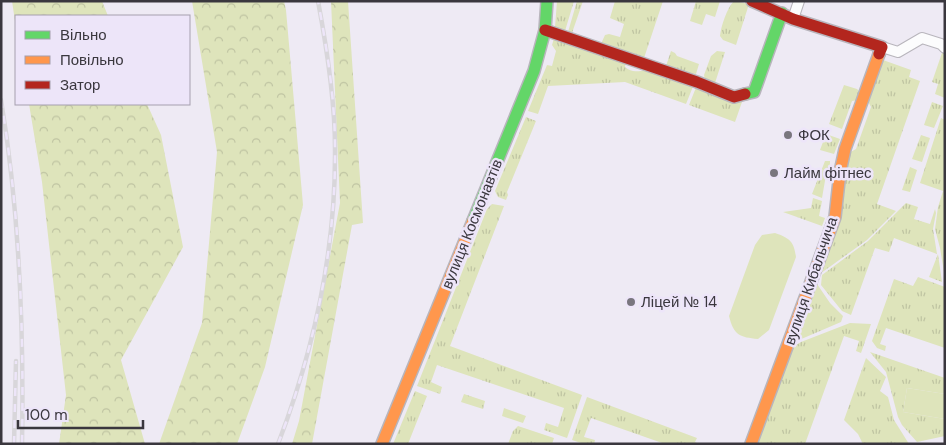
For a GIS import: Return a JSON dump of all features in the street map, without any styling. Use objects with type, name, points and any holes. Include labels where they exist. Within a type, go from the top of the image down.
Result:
[{"type":"street","name":"вулиця Космонавтів","points":[[382,444],[531,79],[540,53],[545,30],[547,1]]},
{"type":"street","points":[[752,1],[793,19],[898,52],[922,38],[941,44],[945,48]]},
{"type":"street","points":[[793,19],[799,1]]},
{"type":"street","points":[[545,30],[697,82],[734,97],[754,92],[782,13]]},
{"type":"street","name":"вулиця Кибальчича","points":[[751,444],[831,229],[835,216],[844,149],[882,47]]},
{"type":"green space","points":[[12,1],[102,1],[108,15],[15,15],[15,21]]},
{"type":"green space","points":[[192,1],[284,1],[286,10],[303,205],[265,367],[237,444],[159,444],[202,323],[217,152]]},
{"type":"green space","points":[[331,1],[348,1],[363,223],[352,225],[312,444],[292,444],[299,421],[340,203]]},
{"type":"green space","points":[[557,1],[574,1],[565,31],[555,27]]},
{"type":"green space","points":[[577,1],[583,1],[572,33],[568,32]]},
{"type":"green space","points":[[615,1],[663,1],[643,61],[600,46],[605,35],[609,34],[620,37],[624,24],[610,18]]},
{"type":"green space","points":[[696,1],[720,1],[715,17],[706,14],[702,25],[690,21]]},
{"type":"green space","points":[[734,1],[749,4],[736,45],[723,40],[720,36],[725,17]]},
{"type":"green space","points":[[555,35],[626,61],[625,67],[631,71],[656,71],[694,84],[686,104],[625,82],[548,86],[538,114],[528,111],[547,65],[552,66],[556,51],[552,45]]},
{"type":"green space","points":[[943,50],[945,52],[945,98],[935,94],[938,84],[932,82]]},
{"type":"green space","points":[[671,51],[677,56],[699,64],[696,74],[665,69]]},
{"type":"green space","points":[[717,51],[725,52],[715,83],[705,80],[704,75],[711,56]]},
{"type":"green space","points":[[883,60],[911,70],[909,77],[920,81],[877,204],[896,211],[867,240],[817,276],[847,154],[856,149],[871,107],[868,101]]},
{"type":"green space","points":[[697,85],[742,102],[735,122],[689,105]]},
{"type":"green space","points":[[844,85],[857,89],[861,93],[858,100],[852,101],[842,129],[829,124]]},
{"type":"green space","points":[[932,102],[943,106],[934,128],[924,125]]},
{"type":"green space","points":[[29,105],[147,105],[161,135],[183,247],[121,360],[145,444],[59,444],[66,395],[42,182]]},
{"type":"green space","points":[[526,117],[536,121],[507,192],[506,200],[498,197],[495,191]]},
{"type":"green space","points":[[941,118],[945,120],[945,278],[935,229],[938,207],[943,191],[920,183]]},
{"type":"green space","points":[[826,134],[840,139],[834,154],[820,150]]},
{"type":"green space","points":[[921,135],[930,138],[922,162],[912,159]]},
{"type":"green space","points":[[825,161],[830,161],[830,166],[826,175],[822,198],[812,194]]},
{"type":"green space","points":[[910,167],[917,170],[910,192],[902,190]]},
{"type":"green space","points":[[813,198],[822,201],[819,216],[825,218],[822,226],[783,212],[811,208]]},
{"type":"green space","points":[[906,203],[918,207],[914,219],[930,224],[935,209],[933,229],[937,254],[894,238],[889,252],[875,248],[851,315],[842,311],[821,285],[822,275],[868,241]]},
{"type":"green space","points":[[492,204],[504,206],[450,346],[582,395],[567,438],[544,430],[546,423],[558,427],[564,408],[437,365],[431,382],[442,387],[440,394],[417,386],[487,209]]},
{"type":"green space","points":[[775,233],[790,241],[796,257],[769,330],[758,339],[742,336],[733,328],[729,316],[755,245],[762,235]]},
{"type":"green space","points":[[938,254],[942,282],[929,277]]},
{"type":"green space","points":[[918,277],[945,287],[945,348],[886,328],[880,344],[886,346],[885,351],[877,348],[872,341],[894,279],[913,286]]},
{"type":"green space","points":[[815,281],[830,303],[843,316],[841,322],[792,343]]},
{"type":"green space","points":[[850,323],[871,324],[861,353],[856,351],[859,341],[844,336],[805,444],[754,444],[790,349],[801,342]]},
{"type":"green space","points":[[870,352],[945,378],[945,394],[907,388],[903,412],[945,419],[945,436],[917,442],[902,425],[898,417],[886,372]]},
{"type":"green space","points":[[866,358],[886,377],[880,391],[888,397],[894,420],[909,444],[863,444],[858,434],[844,420]]},
{"type":"green space","points":[[907,388],[945,394],[945,419],[903,412]]},
{"type":"green space","points":[[415,391],[427,396],[408,444],[393,444]]},
{"type":"green space","points":[[464,394],[485,401],[483,409],[461,402]]},
{"type":"green space","points":[[587,397],[697,438],[695,442],[699,444],[665,444],[591,418],[584,437],[595,440],[594,444],[584,444],[572,440]]},
{"type":"green space","points":[[504,408],[526,416],[523,423],[502,416]]},
{"type":"green space","points":[[518,426],[554,438],[552,444],[508,444],[513,431]]},
{"type":"railway","points":[[278,444],[291,408],[312,336],[327,261],[332,224],[335,148],[334,111],[318,1]]},
{"type":"railway","points":[[1,100],[17,229],[21,315],[22,444]]},
{"type":"railway","points":[[14,444],[16,361]]},
{"type":"traffic: fast","points":[[473,221],[534,71],[545,30],[547,1]]},
{"type":"traffic: fast","points":[[745,94],[754,92],[782,13]]},
{"type":"traffic: slow","points":[[751,444],[835,217],[840,172],[845,149],[879,54]]},
{"type":"traffic: slow","points":[[382,444],[473,221]]},
{"type":"traffic: jam","points":[[752,1],[793,19],[882,47],[879,54]]},
{"type":"traffic: jam","points":[[545,30],[697,82],[734,97],[745,94]]},
{"type":"place","name":"ФОК","points":[[788,135]]},
{"type":"place","name":"Лайм фітнес","points":[[774,173]]},
{"type":"place","name":"Ліцей № 14","points":[[631,302]]}]
